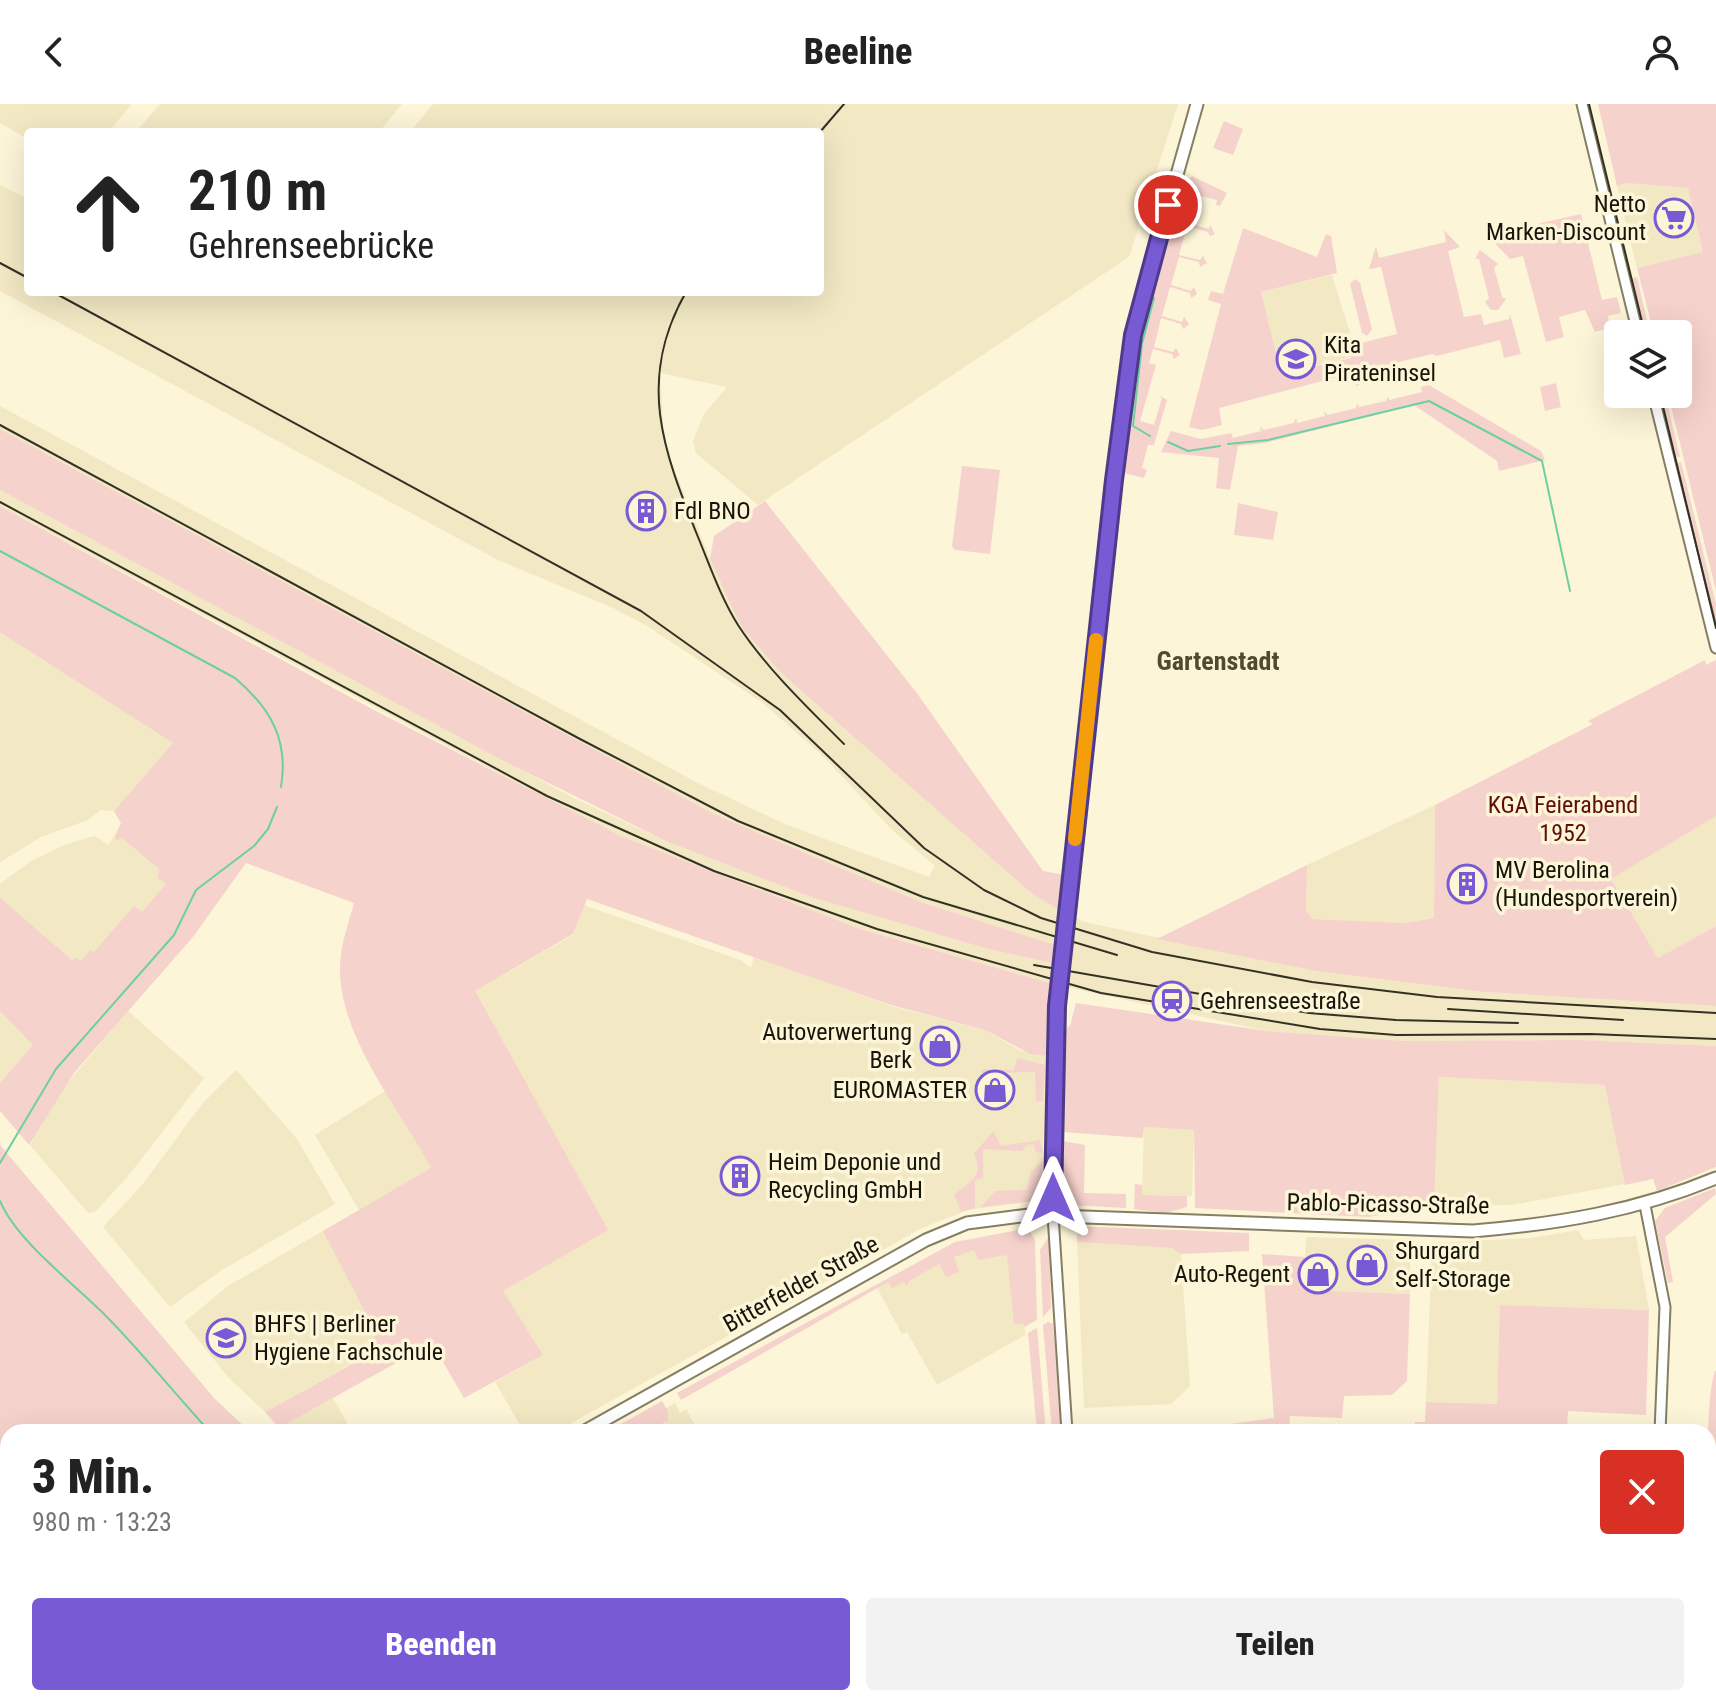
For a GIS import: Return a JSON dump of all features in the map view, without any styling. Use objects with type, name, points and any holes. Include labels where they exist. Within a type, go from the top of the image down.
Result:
[{"type":"main road","points":[[1053,1215],[1059,987],[1129,358],[1139,309],[1197,104]]},
{"type":"main road","name":"Pablo-Picasso-Straße","points":[[1053,1215],[1473,1231],[1561,1222],[1645,1205],[1716,1178]]},
{"type":"main road","name":"Bitterfelder Straße","points":[[597,1424],[940,1233],[988,1219],[1053,1215]]},
{"type":"street","points":[[1582,104],[1635,320]]},
{"type":"street","points":[[1656,408],[1716,648]]},
{"type":"street","points":[[1645,1205],[1665,1307],[1660,1424]]},
{"type":"street","points":[[1053,1215],[1066,1424]]},
{"type":"shaded area","points":[[0,104],[132,104],[111,128],[24,128],[24,137],[0,123]]},
{"type":"shaded area","points":[[160,104],[402,104],[382,128],[139,128]]},
{"type":"shaded area","points":[[433,104],[1178,104],[1129,257],[758,505],[696,453],[693,441],[704,414],[727,387],[660,373],[664,437],[675,471],[710,559],[743,629],[780,672],[1030,892],[1084,922],[1316,971],[1484,992],[1716,1006],[1716,1046],[1582,1040],[1405,1041],[1267,1031],[1053,984],[860,929],[621,836],[569,811],[0,506],[0,490],[574,798],[668,842],[811,897],[988,949],[1053,963],[1055,945],[921,902],[716,815],[0,429],[0,406],[696,782],[787,825],[929,877],[935,866],[891,829],[824,757],[763,703],[647,626],[613,608],[498,560],[0,291],[0,185],[24,197],[24,296],[824,296],[824,128],[413,128]]},
{"type":"shaded area","points":[[1626,183],[1688,188],[1704,252],[1637,268],[1617,186]]},
{"type":"shaded area","points":[[1332,275],[1350,333],[1346,334],[1351,357],[1280,374],[1261,292]]},
{"type":"shaded area","points":[[0,631],[232,781],[241,807],[0,1083],[0,884],[31,861],[67,844],[94,836],[109,845],[121,823],[114,811],[101,810],[88,820],[41,837],[0,862]]},
{"type":"shaded area","points":[[1435,805],[1434,918],[1405,923],[1312,919],[1306,910],[1307,865]]},
{"type":"shaded area","points":[[1716,816],[1716,926],[1658,958],[1611,879]]},
{"type":"shaded area","points":[[584,905],[740,960],[751,968],[754,956],[891,1006],[985,1030],[1021,1051],[1047,1056],[1041,1200],[968,1210],[922,1228],[569,1424],[519,1424],[495,1382],[543,1355],[503,1292],[475,991],[573,935]]},
{"type":"shaded area","points":[[128,1011],[204,1078],[129,1175],[95,1212],[88,1213],[30,1145],[60,1092]]},
{"type":"shaded area","points":[[236,1070],[297,1139],[335,1204],[222,1270],[170,1307],[103,1227],[142,1185],[202,1104]]},
{"type":"shaded area","points":[[1439,1077],[1606,1085],[1625,1184],[1512,1205],[1434,1206]]},
{"type":"shaded area","points":[[387,1090],[432,1168],[422,1324],[265,1412],[228,1377],[184,1322],[228,1286],[359,1210],[315,1135]]},
{"type":"shaded area","points":[[1144,1127],[1194,1130],[1192,1196],[1142,1195]]},
{"type":"shaded area","points":[[1578,1230],[1584,1240],[1636,1236],[1649,1310],[1501,1305],[1497,1404],[1426,1402],[1432,1243],[1531,1238]]},
{"type":"shaded area","points":[[1306,1237],[1410,1240],[1410,1294],[1304,1290]]},
{"type":"shaded area","points":[[989,1240],[1020,1260],[1025,1335],[937,1385],[907,1332],[902,1334],[877,1288],[939,1252]]},
{"type":"shaded area","points":[[1077,1242],[1172,1248],[1181,1254],[1190,1386],[1171,1404],[1084,1408]]},
{"type":"shaded area","points":[[333,1398],[348,1424],[286,1424]]},
{"type":"shaded area","points":[[675,1403],[680,1413],[686,1409],[694,1424],[638,1424]]},
{"type":"green space","points":[[1598,104],[1716,104],[1716,591],[1671,408],[1692,408],[1692,320],[1650,320],[1637,268],[1703,252],[1688,188],[1626,183],[1617,186]]},
{"type":"green space","points":[[1224,121],[1243,129],[1233,155],[1213,148]]},
{"type":"green space","points":[[1192,176],[1227,193],[1220,206],[1216,205],[1217,200],[1196,195],[1188,223],[1209,229],[1210,225],[1215,234],[1210,236],[1208,232],[1187,226],[1179,255],[1200,260],[1203,256],[1207,263],[1200,267],[1199,262],[1179,257],[1171,285],[1191,291],[1194,287],[1197,294],[1191,298],[1190,293],[1170,287],[1162,316],[1182,322],[1184,317],[1189,324],[1183,329],[1181,324],[1161,318],[1154,347],[1173,352],[1176,348],[1180,355],[1174,359],[1172,354],[1153,349],[1149,363],[1156,365],[1140,421],[1154,425],[1162,398],[1159,395],[1167,400],[1154,445],[1148,445],[1142,468],[1147,470],[1144,478],[1124,473],[1146,320],[1164,252],[1177,224],[1184,187]]},
{"type":"green space","points":[[1581,214],[1602,300],[1617,297],[1621,313],[1608,316],[1609,320],[1604,320],[1604,330],[1595,332],[1585,310],[1559,317],[1564,337],[1546,342],[1523,256],[1510,259],[1487,235]]},
{"type":"green space","points":[[1243,228],[1317,257],[1326,234],[1331,236],[1337,273],[1261,292],[1281,374],[1351,358],[1349,346],[1397,334],[1381,267],[1369,269],[1376,246],[1379,258],[1446,242],[1444,230],[1460,247],[1448,251],[1464,317],[1481,314],[1484,325],[1509,319],[1510,314],[1521,354],[1504,358],[1500,340],[1437,356],[1432,354],[1366,370],[1368,382],[1356,386],[1353,373],[1219,408],[1222,425],[1202,430],[1189,427],[1221,304],[1208,300],[1211,291],[1223,294]]},
{"type":"green space","points":[[1480,250],[1498,264],[1494,268],[1502,297],[1506,299],[1498,310],[1491,310],[1485,302],[1489,298],[1479,259],[1475,259]]},
{"type":"green space","points":[[1637,277],[1647,320],[1639,320],[1629,279]]},
{"type":"green space","points":[[1355,279],[1360,283],[1372,329],[1367,336],[1362,333],[1350,284]]},
{"type":"green space","points":[[1556,383],[1561,407],[1545,411],[1540,387]]},
{"type":"green space","points":[[1429,385],[1541,451],[1545,460],[1499,471],[1497,461],[1414,405],[1265,443],[1238,446],[1230,490],[1216,488],[1219,458],[1161,452],[1171,431],[1201,439],[1231,433],[1233,438],[1261,431],[1260,426],[1264,430],[1294,423],[1296,418],[1297,423],[1325,416],[1324,411],[1328,415],[1356,408],[1357,403],[1359,407],[1386,401],[1388,396],[1389,400],[1422,392],[1421,387]]},
{"type":"green space","points":[[1660,408],[1668,408],[1680,457],[1671,456]]},
{"type":"green space","points":[[0,429],[716,815],[921,902],[1055,945],[1053,963],[988,949],[811,897],[668,842],[502,760],[0,490]]},
{"type":"green space","points":[[1681,462],[1716,604],[1716,620],[1712,621],[1675,464]]},
{"type":"green space","points":[[962,466],[1000,470],[990,554],[955,550],[952,546]]},
{"type":"green space","points":[[765,501],[916,692],[1043,871],[1065,875],[1061,911],[1030,892],[780,672],[743,629],[710,559],[714,536]]},
{"type":"green space","points":[[1238,503],[1278,512],[1273,540],[1234,535]]},
{"type":"green space","points":[[0,506],[372,709],[621,836],[860,929],[1053,984],[1048,1056],[1030,1054],[985,1030],[891,1005],[587,899],[573,934],[475,991],[608,1230],[503,1291],[543,1355],[464,1398],[432,1343],[286,1424],[276,1424],[265,1412],[370,1354],[376,1333],[323,1231],[431,1168],[374,1072],[350,1021],[343,995],[340,960],[354,903],[246,863],[193,937],[74,1073],[29,1145],[0,1111],[0,1083],[33,1045],[0,1011],[0,898],[73,961],[76,957],[81,961],[91,950],[94,952],[134,906],[142,912],[166,884],[158,878],[159,869],[121,837],[118,840],[115,838],[121,823],[114,811],[173,743],[0,632]]},
{"type":"green space","name":"KGA Feierabend 1952","points":[[1705,660],[1706,665],[1716,660],[1716,816],[1611,879],[1658,958],[1716,926],[1716,1006],[1484,992],[1316,971],[1157,939],[1307,865],[1306,910],[1312,919],[1405,923],[1434,918],[1435,805],[1593,724],[1588,721]]},
{"type":"green space","points":[[1076,1003],[1267,1031],[1405,1041],[1582,1040],[1716,1046],[1716,1167],[1657,1191],[1653,1179],[1625,1185],[1605,1085],[1439,1077],[1434,1206],[1418,1212],[1369,1217],[1195,1208],[1194,1130],[1144,1127],[1143,1138],[1063,1132],[1062,1062],[1067,1027],[1070,1026]]},
{"type":"green space","points":[[1017,1058],[1045,1065],[1043,1101],[1036,1101],[1035,1072],[981,1073],[982,1069],[1014,1070]]},
{"type":"green space","points":[[993,1131],[1001,1146],[1040,1140],[1043,1154],[1035,1151],[1034,1144],[1027,1145],[1022,1151],[983,1149],[983,1178],[975,1180],[975,1208],[961,1212],[954,1194],[974,1178],[978,1168],[974,1154]]},
{"type":"green space","points":[[1062,1141],[1085,1145],[1084,1193],[1126,1194],[1126,1208],[1067,1205],[1062,1199]]},
{"type":"green space","points":[[0,1145],[215,1399],[242,1424],[0,1424]]},
{"type":"green space","points":[[1043,1160],[1041,1200],[981,1207],[995,1191],[1027,1190],[1031,1172]]},
{"type":"green space","points":[[1135,1184],[1142,1185],[1142,1195],[1187,1196],[1187,1207],[1166,1213],[1134,1209]]},
{"type":"green space","points":[[1715,1188],[1716,1194],[1665,1237],[1673,1282],[1668,1283],[1655,1221],[1665,1208]]},
{"type":"green space","points":[[1077,1226],[1249,1233],[1249,1251],[1181,1254],[1172,1248],[1077,1242]]},
{"type":"green space","points":[[1028,1228],[1035,1240],[1037,1320],[1024,1327],[1023,1324],[1014,1324],[1007,1255],[978,1260],[974,1250],[954,1257],[959,1272],[946,1277],[939,1264],[909,1281],[907,1286],[904,1282],[892,1288],[888,1282],[681,1400],[677,1393],[955,1242]]},
{"type":"green space","points":[[1049,1236],[1051,1308],[1043,1317],[1040,1250]]},
{"type":"green space","points":[[1262,1254],[1305,1257],[1305,1290],[1410,1294],[1407,1381],[1392,1395],[1344,1396],[1342,1418],[1290,1416],[1290,1424],[1230,1424],[1274,1418]]},
{"type":"green space","points":[[1500,1305],[1649,1310],[1646,1415],[1568,1411],[1567,1424],[1415,1424],[1425,1422],[1426,1402],[1497,1404]]},
{"type":"green space","points":[[1048,1322],[1053,1324],[1062,1424],[1051,1424],[1043,1325]]},
{"type":"green space","points":[[1037,1328],[1045,1424],[1036,1424],[1028,1333]]},
{"type":"green space","points":[[1716,1370],[1716,1424],[1708,1424],[1712,1381]]},
{"type":"green space","points":[[662,1401],[668,1411],[668,1420],[661,1424],[621,1424]]},
{"type":"waterway","points":[[1150,436],[1133,426],[1142,344],[1154,298]]},
{"type":"waterway","points":[[1228,444],[1268,440],[1429,401],[1542,461],[1570,591]]},
{"type":"waterway","points":[[1168,442],[1188,451],[1220,446]]},
{"type":"waterway","points":[[0,551],[235,678],[258,701],[274,726],[282,754],[281,787]]},
{"type":"waterway","points":[[0,1163],[56,1069],[174,935],[196,890],[254,846],[268,829],[277,807]]},
{"type":"waterway","points":[[0,1201],[32,1246],[117,1327],[203,1424]]},
{"type":"tram line","points":[[1589,104],[1642,320]]},
{"type":"tram line","points":[[1663,408],[1716,628]]},
{"type":"tram line","points":[[0,502],[547,796],[714,871],[877,929],[1101,993],[1320,1029],[1396,1035],[1591,1034],[1716,1039]]},
{"type":"tram line","points":[[1034,965],[1309,1013],[1396,1020],[1518,1023]]},
{"type":"railway","points":[[823,128],[844,104]]},
{"type":"railway","points":[[0,263],[24,276]]},
{"type":"railway","points":[[60,296],[641,611],[780,710],[924,848],[984,890],[1041,918],[1152,952],[1312,982],[1437,997],[1716,1013]]},
{"type":"railway","points":[[684,296],[671,324],[662,355],[659,385],[660,415],[666,444],[685,505],[716,582],[738,625],[774,672],[844,744]]},
{"type":"railway","points":[[0,425],[580,739],[738,821],[923,897],[1117,955]]},
{"type":"railway","points":[[1448,1009],[1623,1020]]},
{"type":"slow traffic","points":[[1075,839],[1096,640]]},
{"type":"place","name":"Netto Marken-Discount","points":[[1674,218]]},
{"type":"place","name":"Kita Pirateninsel","points":[[1296,359]]},
{"type":"place","name":"Fdl BNO","points":[[646,511]]},
{"type":"place","name":"MV Berolina (Hundesportverein)","points":[[1467,884]]},
{"type":"place","name":"Gehrenseestraße","points":[[1172,1001]]},
{"type":"place","name":"Autoverwertung Berk","points":[[940,1046]]},
{"type":"place","name":"EUROMASTER","points":[[995,1090]]},
{"type":"place","name":"Heim Deponie und Recycling GmbH","points":[[740,1176]]},
{"type":"place","name":"Shurgard Self-Storage","points":[[1367,1265]]},
{"type":"place","name":"Auto-Regent","points":[[1318,1274]]},
{"type":"place","name":"BHFS | Berliner Hygiene Fachschule","points":[[226,1338]]},
{"type":"district","name":"Gartenstadt","points":[[1218,661]]},
{"type":"route","points":[[1053,1198],[1057,1006],[1114,480],[1133,335],[1168,205]]}]
